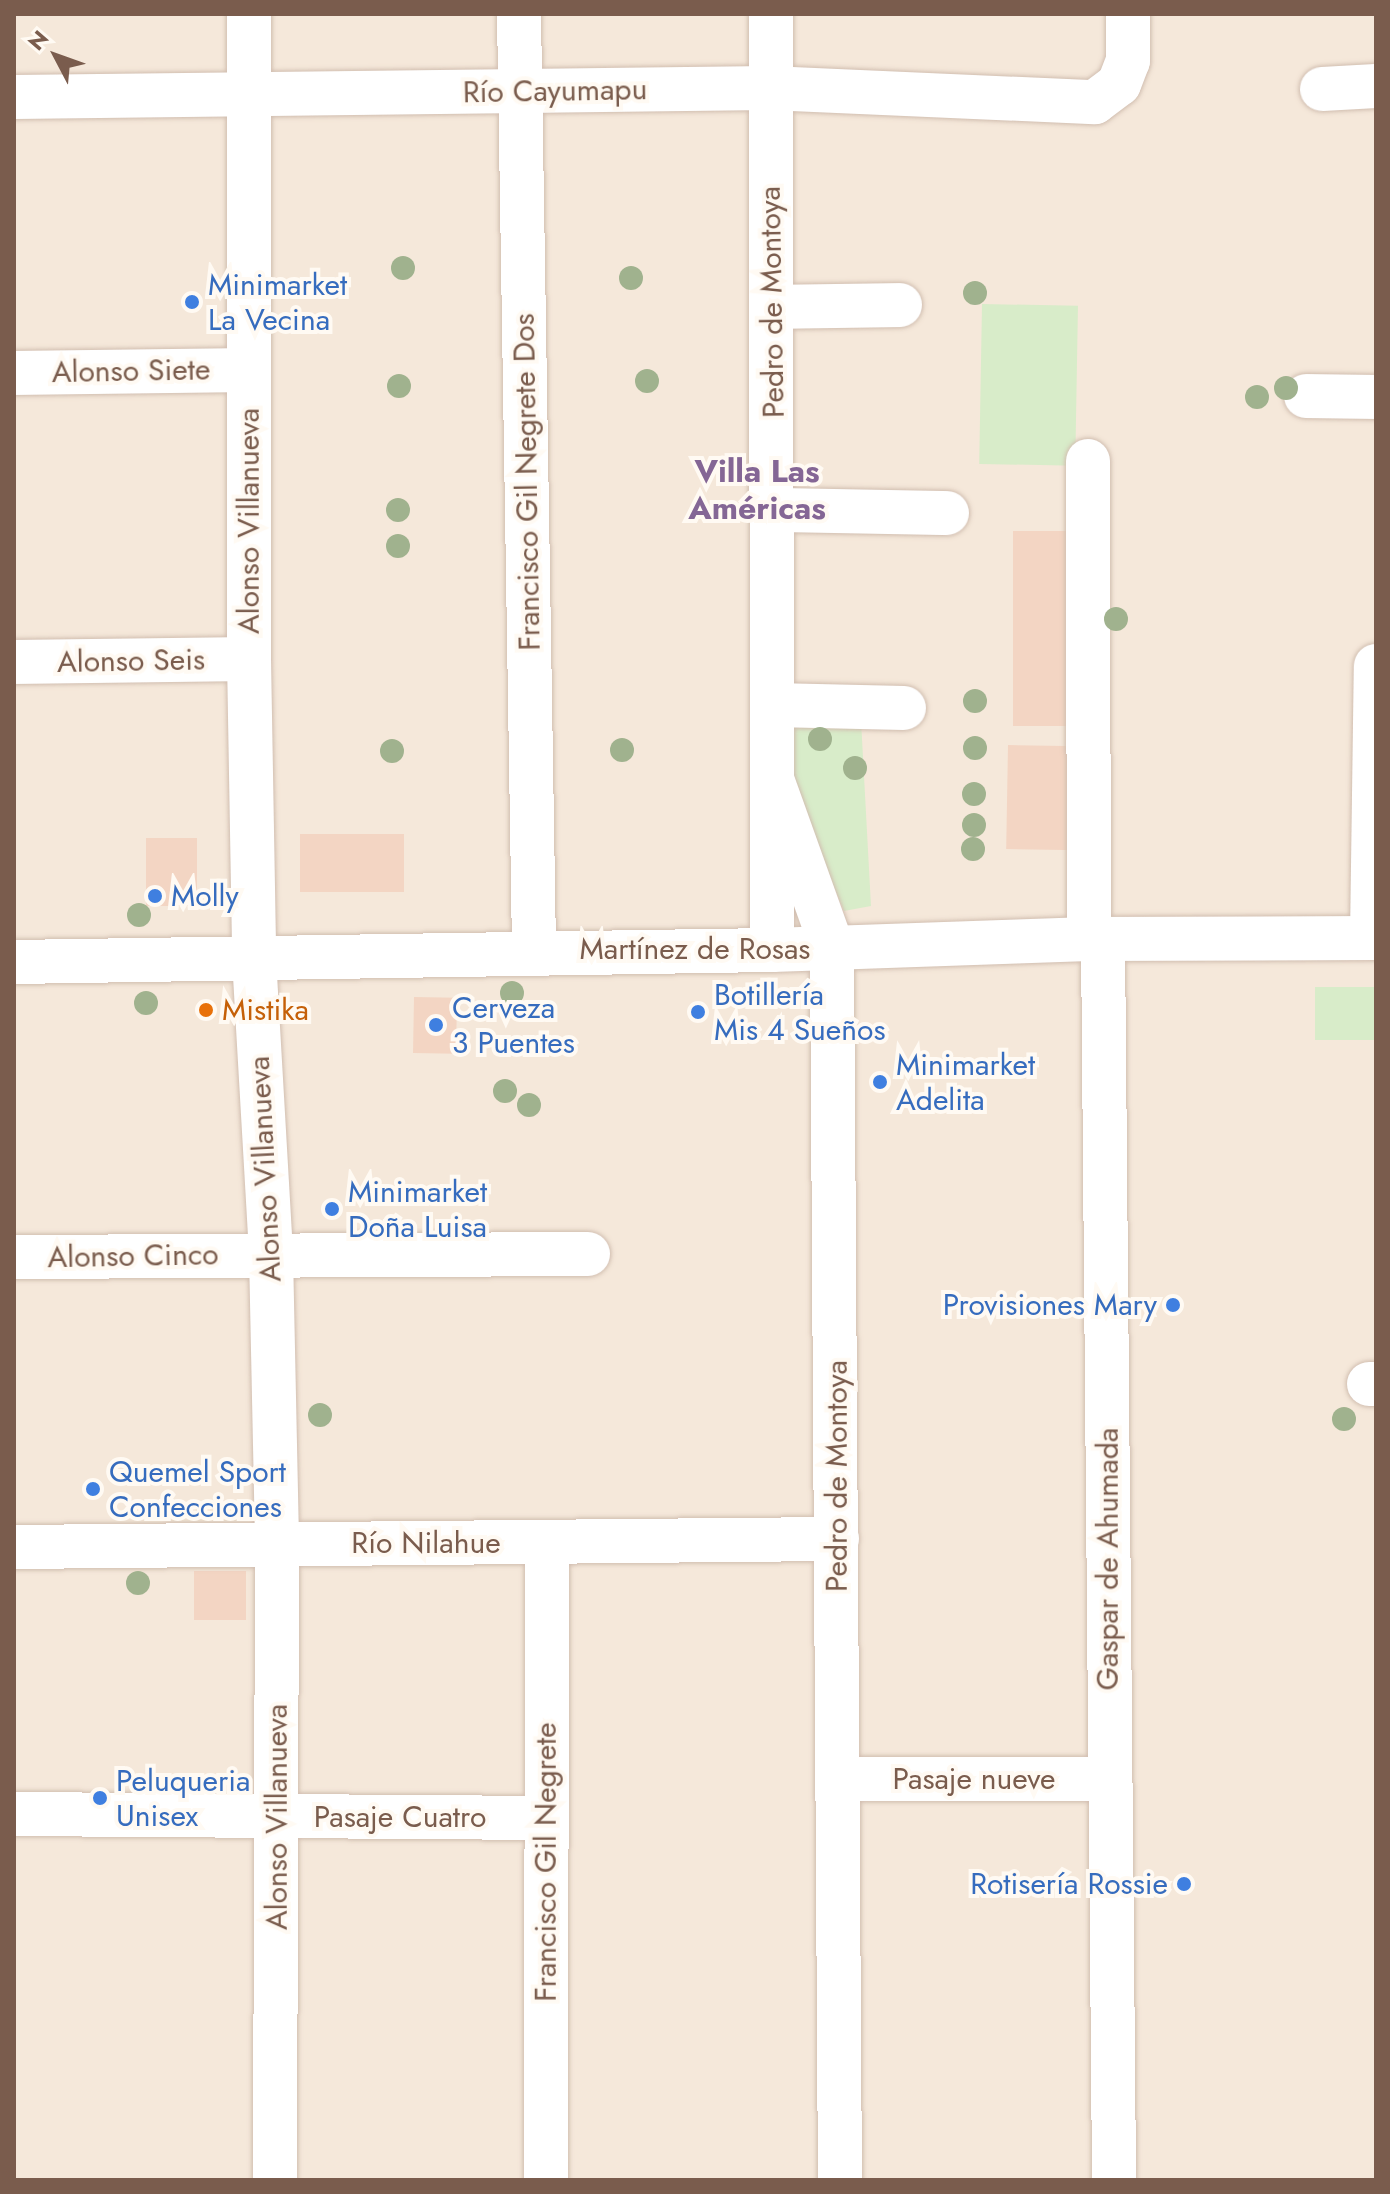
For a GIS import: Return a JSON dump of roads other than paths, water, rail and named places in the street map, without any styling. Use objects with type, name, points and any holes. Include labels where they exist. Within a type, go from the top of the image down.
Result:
[{"type":"street","name":"Alonso Villanueva","points":[[249,14],[249,659],[254,958],[271,1254],[277,1543],[275,2180]]},
{"type":"street","name":"Francisco Gil Negrete Dos","points":[[519,14],[534,950]]},
{"type":"street","name":"Pedro de Montoya","points":[[771,14],[769,88],[775,510],[772,950]]},
{"type":"street","name":"Río Cayumapu","points":[[14,97],[769,88],[1095,102],[1119,84],[1128,61],[1128,14]]},
{"type":"street","points":[[1322,89],[1376,86]]},
{"type":"street","points":[[772,307],[900,305]]},
{"type":"street","name":"Alonso Siete","points":[[14,373],[249,370]]},
{"type":"street","points":[[1306,396],[1376,397]]},
{"type":"street","name":"Gaspar de Ahumada","points":[[1088,461],[1114,2180]]},
{"type":"street","points":[[775,510],[947,513]]},
{"type":"street","name":"Alonso Seis","points":[[14,662],[249,659]]},
{"type":"street","points":[[1374,938],[1376,666]]},
{"type":"street","points":[[774,705],[904,708]]},
{"type":"street","name":"Pedro de Montoya","points":[[773,782],[832,947],[840,2180]]},
{"type":"street","name":"Martínez de Rosas","points":[[14,962],[534,950],[772,950],[1096,939],[1374,938]]},
{"type":"street","name":"Alonso Cinco","points":[[14,1257],[588,1254]]},
{"type":"street","name":"Río Nilahue","points":[[14,1547],[837,1539]]},
{"type":"street","name":"Francisco Gil Negrete","points":[[546,2180],[547,1543]]},
{"type":"street","name":"Pasaje nueve","points":[[838,1779],[1110,1779]]},
{"type":"street","name":"Pasaje Cuatro","points":[[14,1814],[547,1818]]},
{"type":"place","name":"Minimarket La Vecina","points":[[192,302]]},
{"type":"place","name":"Molly","points":[[155,896]]},
{"type":"place","name":"Mistika","points":[[206,1010]]},
{"type":"place","name":"Botillería Mis 4 Sueños","points":[[698,1012]]},
{"type":"place","name":"Cerveza 3 Puentes","points":[[436,1025]]},
{"type":"place","name":"Minimarket Adelita","points":[[880,1082]]},
{"type":"place","name":"Minimarket Doña Luisa","points":[[332,1209]]},
{"type":"place","name":"Provisiones Mary","points":[[1173,1305]]},
{"type":"place","name":"Quemel Sport Confecciones","points":[[93,1489]]},
{"type":"place","name":"Peluqueria Unisex","points":[[100,1798]]},
{"type":"place","name":"Rotisería Rossie","points":[[1184,1884]]},
{"type":"district","name":"Villa Las Américas","points":[[757,490]]}]
